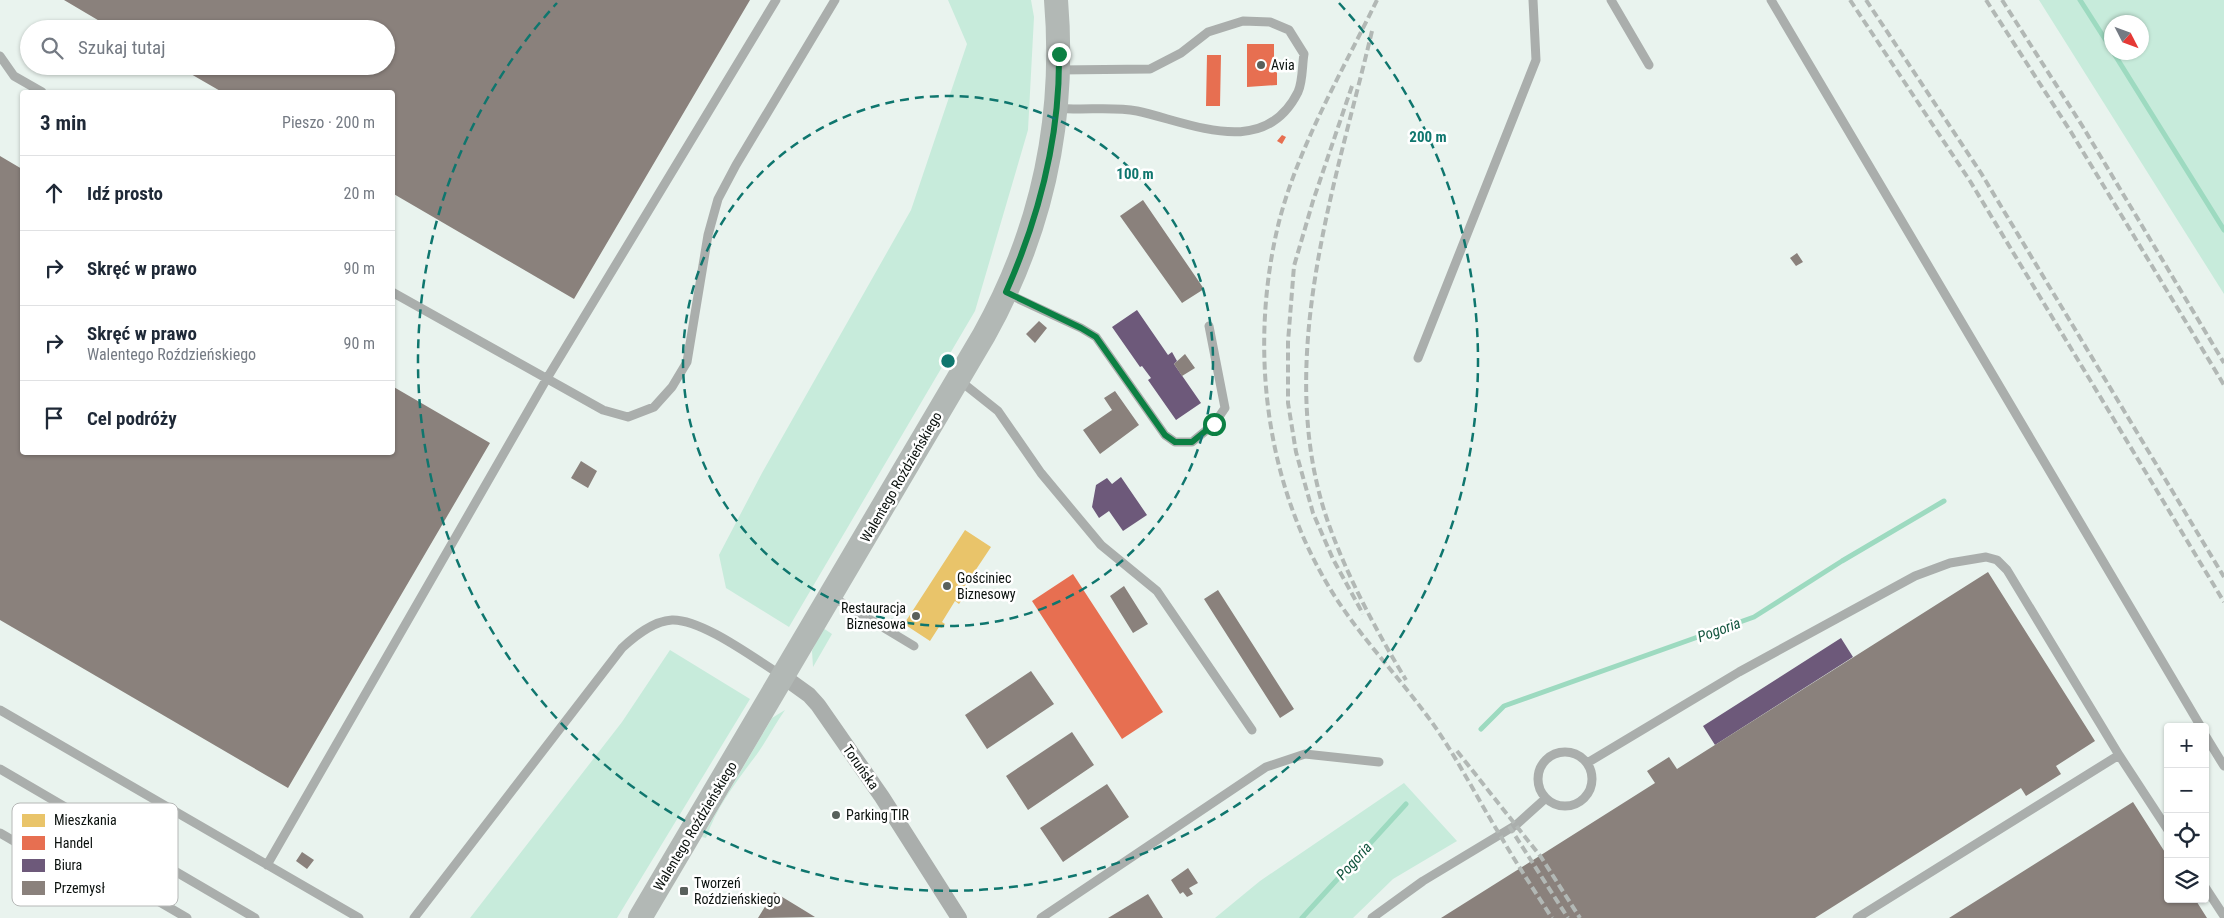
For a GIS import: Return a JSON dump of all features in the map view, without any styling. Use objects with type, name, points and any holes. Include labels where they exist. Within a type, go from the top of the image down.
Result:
[{"type":"street","name":"Walentego Roździeńskiego","points":[[640,918],[784,677],[958,379],[1006,292],[1019,263],[1037,210],[1050,155],[1059,70],[1056,0]]},
{"type":"street","name":"Toruńska","points":[[784,677],[809,695],[818,705],[882,797],[959,918]]},
{"type":"lane","points":[[267,865],[546,380],[776,0]]},
{"type":"lane","points":[[395,294],[546,380],[603,410],[628,417],[654,407],[672,387],[687,362],[708,235],[718,199],[736,165],[835,0]]},
{"type":"lane","points":[[1418,358],[1536,60],[1533,0]]},
{"type":"lane","points":[[1611,0],[1649,65]]},
{"type":"lane","points":[[1771,0],[2199,723]]},
{"type":"lane","points":[[1056,108],[1135,111],[1214,131],[1248,132],[1274,122],[1287,109],[1299,90],[1304,54],[1289,30],[1270,22],[1243,21],[1208,32],[1181,52],[1150,69],[1059,70]]},
{"type":"lane","points":[[0,56],[14,76],[38,90]]},
{"type":"lane","points":[[1006,292],[1096,337],[1165,435],[1175,442],[1192,442],[1214,424],[1224,408],[1209,326]]},
{"type":"lane","points":[[958,379],[998,411],[1041,473],[1101,545],[1157,591],[1252,730]]},
{"type":"lane","points":[[1587,763],[1740,672],[1915,576],[1950,563],[1986,556],[1997,560],[2007,570],[2119,756],[2164,824]]},
{"type":"lane","points":[[831,596],[914,646]]},
{"type":"lane","points":[[414,918],[622,648],[646,630],[672,620],[690,622],[706,629],[784,677]]},
{"type":"lane","points":[[0,710],[160,803]]},
{"type":"lane","points":[[2209,742],[2224,766]]},
{"type":"lane","points":[[1564,752],[1581,757],[1587,763],[1591,770],[1592,786],[1583,800],[1568,806],[1560,806],[1546,798],[1541,790],[1539,773],[1548,759],[1564,752]]},
{"type":"lane","points":[[1041,918],[1266,767],[1305,754],[1379,762]]},
{"type":"lane","points":[[1857,918],[2119,756]]},
{"type":"lane","points":[[0,769],[58,803]]},
{"type":"lane","points":[[1372,918],[1423,881],[1516,825],[1546,798]]},
{"type":"lane","points":[[178,813],[359,918]]},
{"type":"lane","points":[[0,833],[12,840]]},
{"type":"lane","points":[[178,873],[256,918]]},
{"type":"lane","points":[[2209,893],[2224,916]]},
{"type":"lane","points":[[166,906],[187,918]]},
{"type":"green space","points":[[948,0],[1031,0],[1034,17],[1028,130],[975,311],[789,627],[726,588],[719,555],[762,473],[911,210],[967,44]]},
{"type":"green space","points":[[2039,0],[2224,0],[2224,294]]},
{"type":"green space","points":[[823,628],[832,634],[813,667],[812,651]]},
{"type":"green space","points":[[670,650],[750,699],[617,918],[470,918],[622,722]]},
{"type":"green space","points":[[785,710],[760,750],[726,798],[706,838],[702,837],[772,718]]},
{"type":"green space","points":[[1404,783],[1457,841],[1393,879],[1353,918],[1215,918],[1260,881]]},
{"type":"building: Mieszkania","name":"Gościniec Biznesowy","points":[[965,530],[991,547],[961,592],[965,595],[959,604],[955,601],[942,622],[945,624],[942,628],[939,627],[930,641],[904,624]]},
{"type":"building: Handel","points":[[1247,44],[1274,44],[1274,72],[1277,72],[1277,85],[1247,87]]},
{"type":"building: Handel","points":[[1207,55],[1221,55],[1220,106],[1206,106]]},
{"type":"building: Handel","points":[[1282,135],[1286,137],[1282,144],[1277,141]]},
{"type":"building: Handel","points":[[1073,574],[1163,712],[1122,739],[1032,601]]},
{"type":"building: Biura","points":[[1137,310],[1168,355],[1172,352],[1177,361],[1174,364],[1201,403],[1176,420],[1148,380],[1151,378],[1142,366],[1140,367],[1112,327]]},
{"type":"building: Biura","points":[[1121,477],[1147,515],[1123,531],[1109,511],[1099,518],[1092,507],[1096,485],[1107,478],[1112,484]]},
{"type":"building: Biura","points":[[1841,638],[1853,657],[1715,745],[1703,726]]},
{"type":"building: Przemysł","points":[[64,0],[750,0],[574,299],[395,195],[395,90],[219,90],[193,75],[395,75],[395,20],[98,20]]},
{"type":"building: Przemysł","points":[[0,156],[20,168],[20,455],[395,455],[395,388],[490,443],[288,788],[0,620]]},
{"type":"building: Przemysł","points":[[1143,200],[1204,289],[1182,303],[1120,216]]},
{"type":"building: Przemysł","points":[[1797,253],[1803,262],[1796,266],[1790,258]]},
{"type":"building: Przemysł","points":[[1039,321],[1047,328],[1035,343],[1026,334]]},
{"type":"building: Przemysł","points":[[1185,354],[1195,368],[1182,376],[1174,364]]},
{"type":"building: Przemysł","points":[[1115,391],[1139,425],[1100,454],[1083,430],[1112,410],[1104,398]]},
{"type":"building: Przemysł","points":[[581,461],[597,471],[588,488],[571,478]]},
{"type":"building: Przemysł","points":[[1988,572],[2095,741],[2056,766],[2061,774],[2026,796],[2021,788],[1815,918],[1441,918],[1655,783],[1647,771],[1669,757],[1677,769]]},
{"type":"building: Przemysł","points":[[1124,586],[1148,624],[1133,633],[1110,596]]},
{"type":"building: Przemysł","points":[[1218,590],[1294,709],[1280,718],[1204,599]]},
{"type":"building: Przemysł","points":[[1031,671],[1054,704],[987,749],[965,715]]},
{"type":"building: Przemysł","points":[[1072,732],[1094,765],[1028,810],[1006,776]]},
{"type":"building: Przemysł","points":[[1107,784],[1129,817],[1063,862],[1040,828]]},
{"type":"building: Przemysł","points":[[2133,802],[2164,851],[2164,903],[2198,903],[2207,918],[1949,918]]},
{"type":"building: Przemysł","points":[[302,852],[314,860],[307,869],[296,861]]},
{"type":"building: Przemysł","points":[[1188,868],[1198,883],[1189,888],[1193,894],[1187,897],[1183,892],[1180,894],[1171,880]]},
{"type":"building: Przemysł","points":[[774,892],[802,909],[815,917],[758,918]]},
{"type":"building: Przemysł","points":[[1148,894],[1163,918],[1108,918]]},
{"type":"waterway","points":[[2080,0],[2104,38]]},
{"type":"waterway","points":[[2118,60],[2224,230]]},
{"type":"waterway","name":"Pogoria","points":[[1481,729],[1504,706],[1754,617],[1842,561],[1944,501]]},
{"type":"waterway","name":"Pogoria","points":[[1302,918],[1406,804]]},
{"type":"railway","points":[[1377,0],[1307,142],[1295,171],[1277,230],[1269,273],[1264,361],[1268,406],[1275,449],[1286,492],[1302,533],[1332,592],[1357,628],[1436,728],[1512,856],[1552,918]]},
{"type":"railway","points":[[1850,0],[1970,181],[2224,602]]},
{"type":"railway","points":[[1866,0],[1981,173],[2224,577]]},
{"type":"railway","points":[[1986,0],[2071,132],[2224,385]]},
{"type":"railway","points":[[2002,0],[2083,127],[2224,363]]},
{"type":"railway","points":[[1372,31],[1328,208],[1316,269],[1309,330],[1306,391],[1311,451],[1324,510],[1331,532],[1360,597],[1406,680]]},
{"type":"railway","points":[[1352,86],[1313,201],[1294,266],[1288,342],[1288,403],[1296,452],[1313,513],[1333,559],[1363,614]]},
{"type":"railway","points":[[1457,751],[1541,857],[1580,918]]},
{"type":"railway","points":[[1509,826],[1568,918]]},
{"type":"place","name":"Avia","points":[[1261,65]]},
{"type":"place","name":"Gościniec Biznesowy","points":[[947,586]]},
{"type":"place","name":"Restauracja Biznesowa","points":[[916,616]]},
{"type":"place","name":"Parking TIR","points":[[836,815]]},
{"type":"place","name":"Tworzeń Roździeńskiego","points":[[684,891]]},
{"type":"route","points":[[1059,54],[1058,94],[1053,139],[1044,183],[1030,234],[1006,292],[1096,337],[1165,435],[1175,442],[1192,442],[1214,424]]}]
